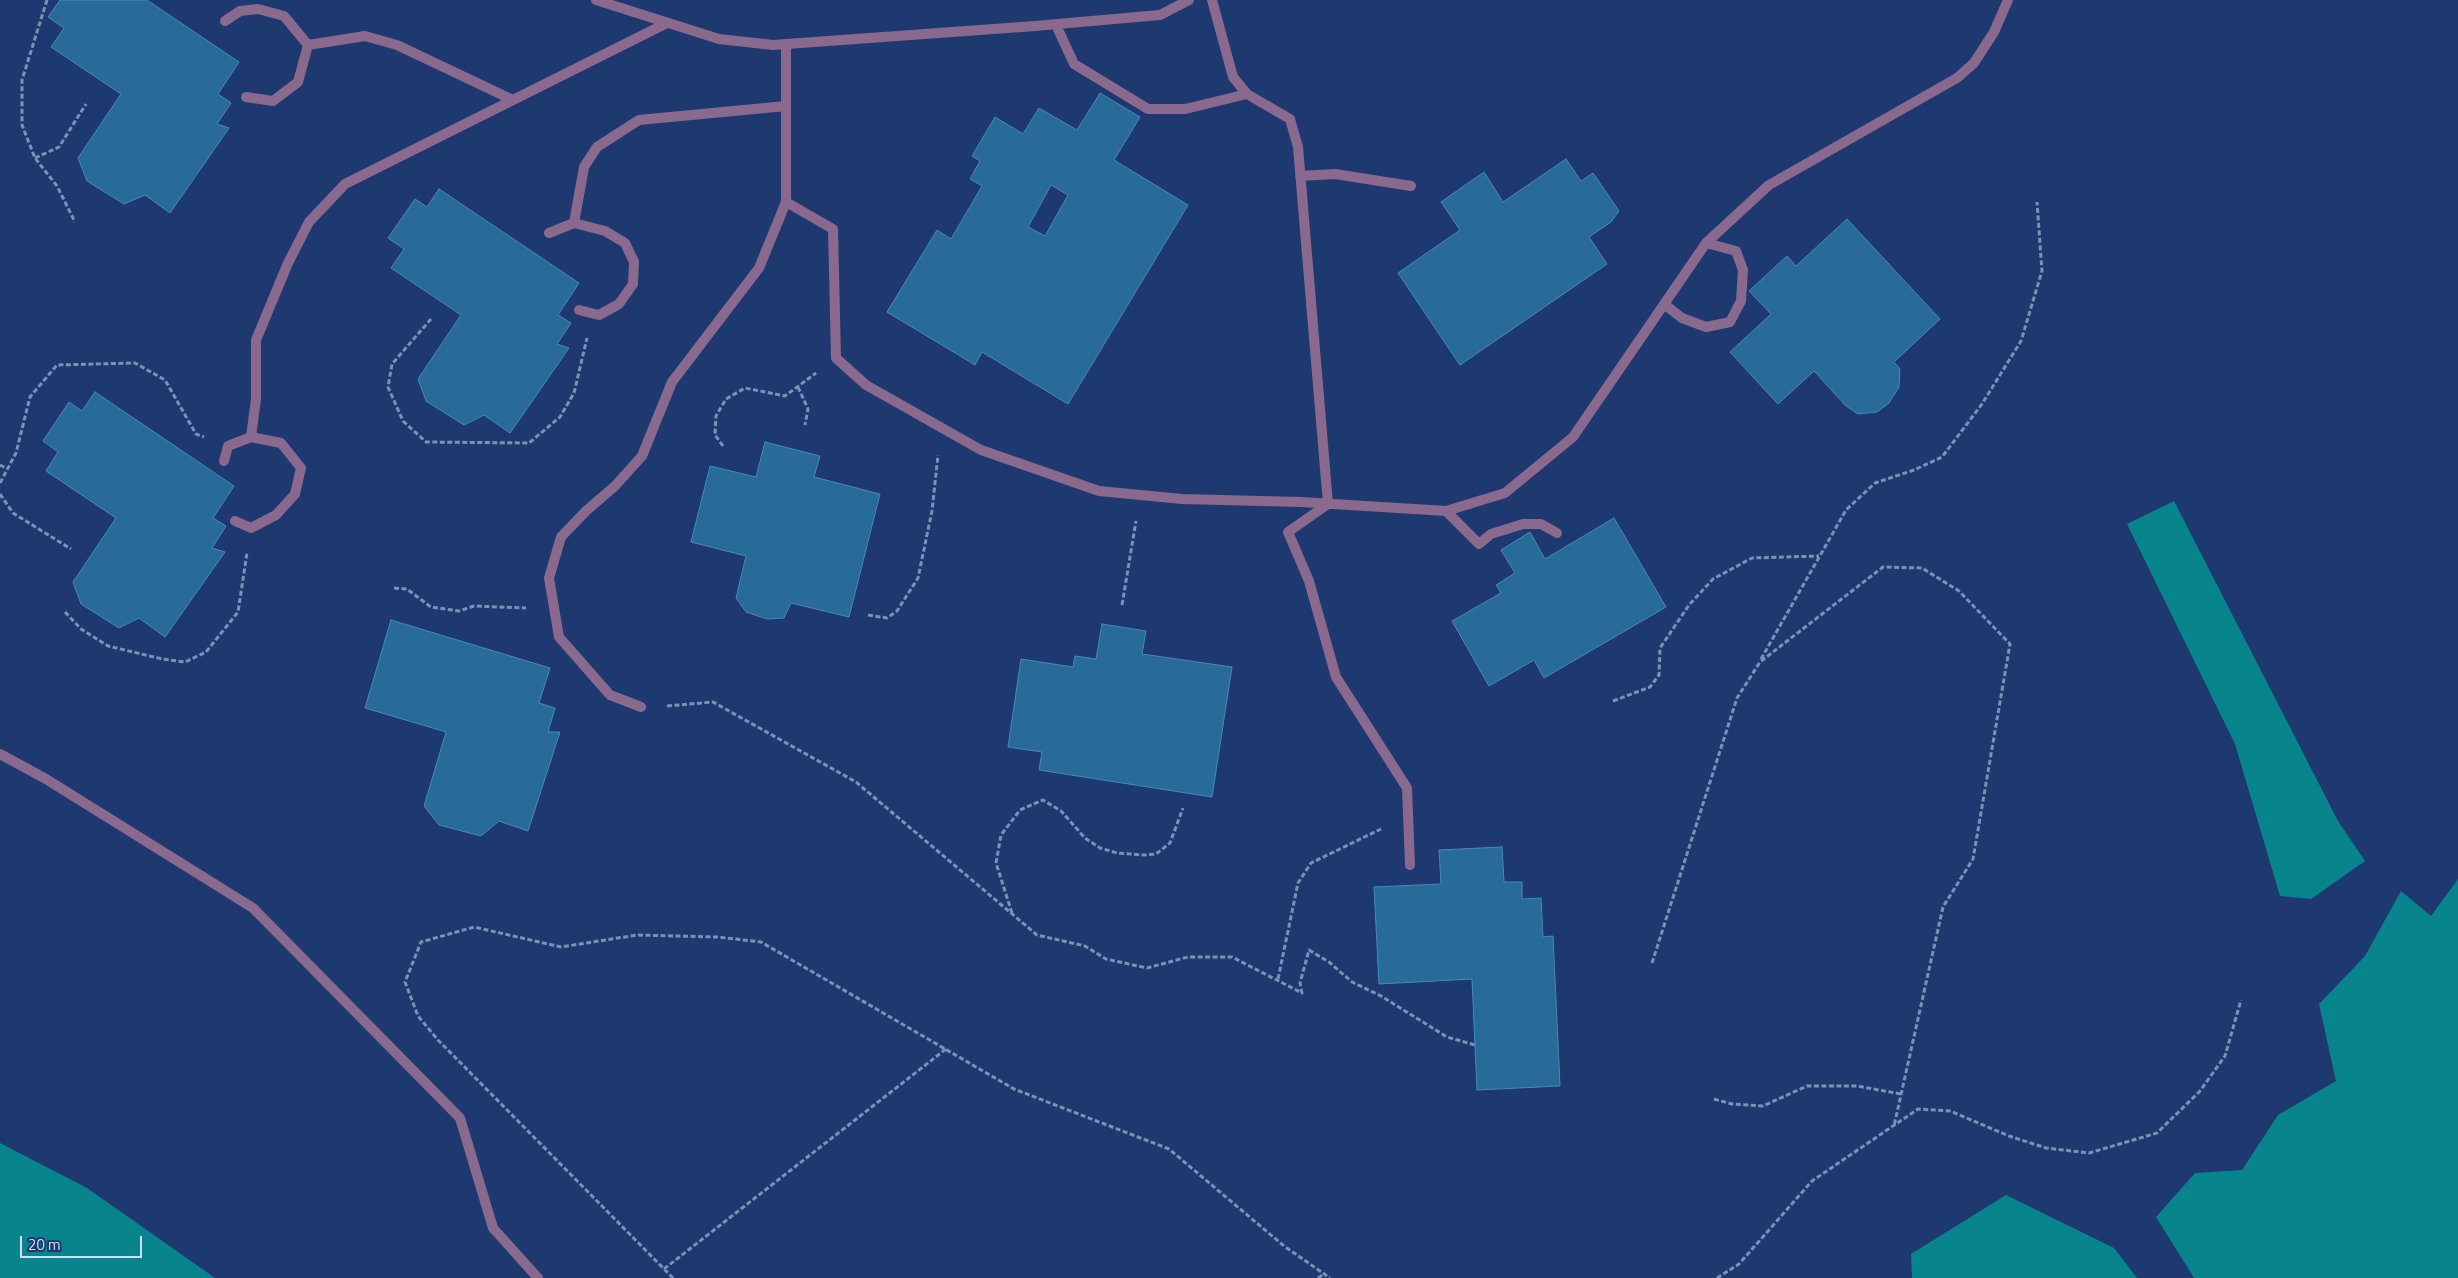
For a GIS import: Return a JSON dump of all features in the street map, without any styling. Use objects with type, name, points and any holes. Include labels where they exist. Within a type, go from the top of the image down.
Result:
[{"type":"street","points":[[596,0],[719,39],[774,45],[1056,25],[1160,15],[1189,0]]},
{"type":"street","points":[[1212,0],[1233,77],[1247,94],[1290,119],[1298,147],[1328,504]]},
{"type":"street","points":[[786,202],[833,229],[836,358],[866,385],[981,450],[1099,491],[1182,499],[1328,504],[1446,511],[1504,493],[1573,437],[1706,243],[1769,185],[1957,78],[1974,63],[1994,32],[2008,0]]},
{"type":"street","points":[[225,20],[240,11],[258,9],[284,16],[308,45]]},
{"type":"street","points":[[251,437],[256,398],[256,340],[288,263],[309,222],[345,184],[667,22]]},
{"type":"street","points":[[1056,25],[1074,64],[1148,109],[1185,109],[1247,94]]},
{"type":"street","points":[[308,45],[365,36],[397,46],[514,100]]},
{"type":"street","points":[[642,707],[610,695],[559,636],[549,578],[561,536],[615,486],[642,456],[672,382],[759,268],[786,202],[786,44]]},
{"type":"street","points":[[246,97],[273,101],[298,82],[308,45]]},
{"type":"street","points":[[574,223],[584,167],[596,147],[639,120],[786,106]]},
{"type":"street","points":[[1300,176],[1336,174],[1411,186]]},
{"type":"street","points":[[549,232],[574,223],[605,231],[624,243],[634,262],[633,284],[619,304],[599,315],[579,310]]},
{"type":"street","points":[[1664,304],[1682,318],[1706,327],[1730,322],[1741,300],[1743,270],[1736,251],[1706,243]]},
{"type":"street","points":[[224,461],[228,446],[251,437],[281,444],[301,468],[295,494],[276,515],[252,528],[235,521]]},
{"type":"street","points":[[1328,504],[1288,532],[1309,581],[1336,677],[1406,788],[1410,865]]},
{"type":"street","points":[[1446,511],[1479,544],[1492,534],[1523,524],[1541,524],[1557,532]]},
{"type":"street","points":[[0,754],[46,779],[253,908],[460,1118],[493,1228],[538,1278]]},
{"type":"path","points":[[47,0],[22,80],[22,125],[35,158],[56,186],[76,222]]},
{"type":"path","points":[[35,158],[59,147],[86,104]]},
{"type":"path","points":[[1652,963],[1737,698],[1760,662],[1846,510],[1875,483],[1914,470],[1942,457],[1992,388],[2021,341],[2042,271],[2037,202]]},
{"type":"path","points":[[431,319],[392,364],[388,387],[403,421],[426,442],[529,443],[560,417],[574,393],[593,314]]},
{"type":"path","points":[[722,446],[715,435],[715,426],[716,416],[726,399],[745,388],[785,396],[836,358]]},
{"type":"path","points":[[0,483],[16,453],[30,397],[57,365],[135,363],[165,380],[196,434],[228,446]]},
{"type":"path","points":[[798,387],[808,409],[805,425]]},
{"type":"path","points":[[868,615],[886,618],[897,611],[918,578],[932,511],[940,427]]},
{"type":"path","points":[[0,465],[8,469]]},
{"type":"path","points":[[0,494],[13,513],[71,549]]},
{"type":"path","points":[[1122,605],[1140,495]]},
{"type":"path","points":[[65,612],[81,629],[108,646],[162,659],[186,662],[206,652],[238,612],[252,528]]},
{"type":"path","points":[[1613,702],[1650,687],[1659,675],[1660,648],[1689,605],[1713,579],[1752,558],[1820,556]]},
{"type":"path","points":[[1760,662],[1883,567],[1922,568],[1959,591],[2010,644],[1973,859],[1943,907],[1894,1126]]},
{"type":"path","points":[[394,588],[407,589],[431,607],[459,611],[474,606],[554,609]]},
{"type":"path","points":[[642,707],[713,702],[856,782],[1037,935],[1085,946],[1106,960],[1147,968],[1188,957],[1232,957],[1302,993],[1300,983],[1309,950],[1329,962],[1352,982],[1381,996],[1447,1037],[1475,1045]]},
{"type":"path","points":[[1012,913],[996,863],[1000,835],[1020,810],[1043,800],[1061,811],[1085,838],[1100,848],[1117,853],[1144,855],[1156,854],[1170,843],[1183,808]]},
{"type":"path","points":[[1278,979],[1298,883],[1311,862],[1408,817]]},
{"type":"path","points":[[673,1278],[438,1040],[418,1016],[405,982],[421,942],[474,927],[561,947],[637,935],[718,936],[761,942],[1014,1089],[1170,1149],[1284,1246],[1330,1278]]},
{"type":"path","points":[[1717,1278],[1739,1264],[1812,1181],[1918,1109],[1950,1111],[2009,1136],[2046,1148],[2090,1153],[2157,1133],[2200,1091],[2225,1056],[2241,1000]]},
{"type":"path","points":[[664,1268],[946,1049]]},
{"type":"path","points":[[1714,1098],[1732,1104],[1763,1106],[1807,1086],[1857,1086],[1901,1094]]},
{"type":"path","points":[[1318,1278],[1324,1274]]},
{"type":"shaded area","points":[[2174,501],[2338,821],[2365,861],[2311,899],[2280,896],[2235,744],[2127,524]]},
{"type":"shaded area","points":[[2458,879],[2458,1278],[2194,1278],[2156,1217],[2195,1173],[2242,1170],[2278,1115],[2336,1081],[2319,1004],[2365,956],[2401,891],[2431,916]]},
{"type":"shaded area","points":[[0,1143],[87,1188],[215,1278],[0,1278]]},
{"type":"shaded area","points":[[2006,1195],[2114,1248],[2137,1278],[1912,1278],[1911,1254]]},
{"type":"building","points":[[60,0],[147,0],[239,62],[218,94],[231,103],[217,124],[229,128],[170,213],[145,195],[124,204],[87,181],[78,158],[121,94],[51,47],[64,28],[48,17]]},
{"type":"building","points":[[1100,93],[1140,117],[1114,160],[1188,205],[1068,404],[982,352],[975,365],[887,312],[937,230],[951,239],[982,186],[970,179],[980,161],[972,156],[995,117],[1023,134],[1039,108],[1077,130]],"holes":[[[1051,185],[1068,195],[1045,236],[1028,227]]]},
{"type":"building","points":[[1566,159],[1581,181],[1593,173],[1619,211],[1611,222],[1589,237],[1607,264],[1460,365],[1398,273],[1460,230],[1441,202],[1484,172],[1503,202]]},
{"type":"building","points":[[439,189],[579,283],[558,315],[571,323],[557,344],[569,348],[510,433],[484,415],[464,425],[426,401],[418,379],[461,315],[391,268],[404,249],[388,238],[415,199],[427,207]]},
{"type":"building","points":[[1847,219],[1940,319],[1894,362],[1900,369],[1899,387],[1889,403],[1877,412],[1858,414],[1846,406],[1814,371],[1778,404],[1730,352],[1771,314],[1749,291],[1787,256],[1796,266]]},
{"type":"building","points":[[95,392],[234,486],[213,518],[226,526],[212,548],[225,552],[165,637],[139,618],[119,628],[81,604],[73,582],[116,518],[46,471],[58,452],[43,441],[69,402],[82,411]]},
{"type":"building","points":[[765,442],[820,456],[814,477],[880,494],[849,617],[791,603],[784,618],[767,619],[746,612],[736,598],[746,556],[691,542],[710,466],[756,477]]},
{"type":"building","points":[[1614,518],[1666,607],[1544,678],[1534,660],[1489,686],[1452,621],[1501,593],[1496,585],[1515,573],[1501,550],[1530,532],[1545,559]]},
{"type":"building","points":[[391,620],[550,668],[539,703],[555,708],[548,732],[560,732],[528,831],[499,821],[481,836],[439,825],[424,806],[446,732],[365,708]]},
{"type":"building","points":[[1102,624],[1146,631],[1142,654],[1232,667],[1212,797],[1039,770],[1042,752],[1008,747],[1021,659],[1073,667],[1075,656],[1096,659]]},
{"type":"building","points":[[1502,847],[1504,882],[1522,882],[1522,899],[1541,898],[1543,937],[1553,936],[1560,1086],[1477,1090],[1472,979],[1379,984],[1374,887],[1441,884],[1439,850]]}]
